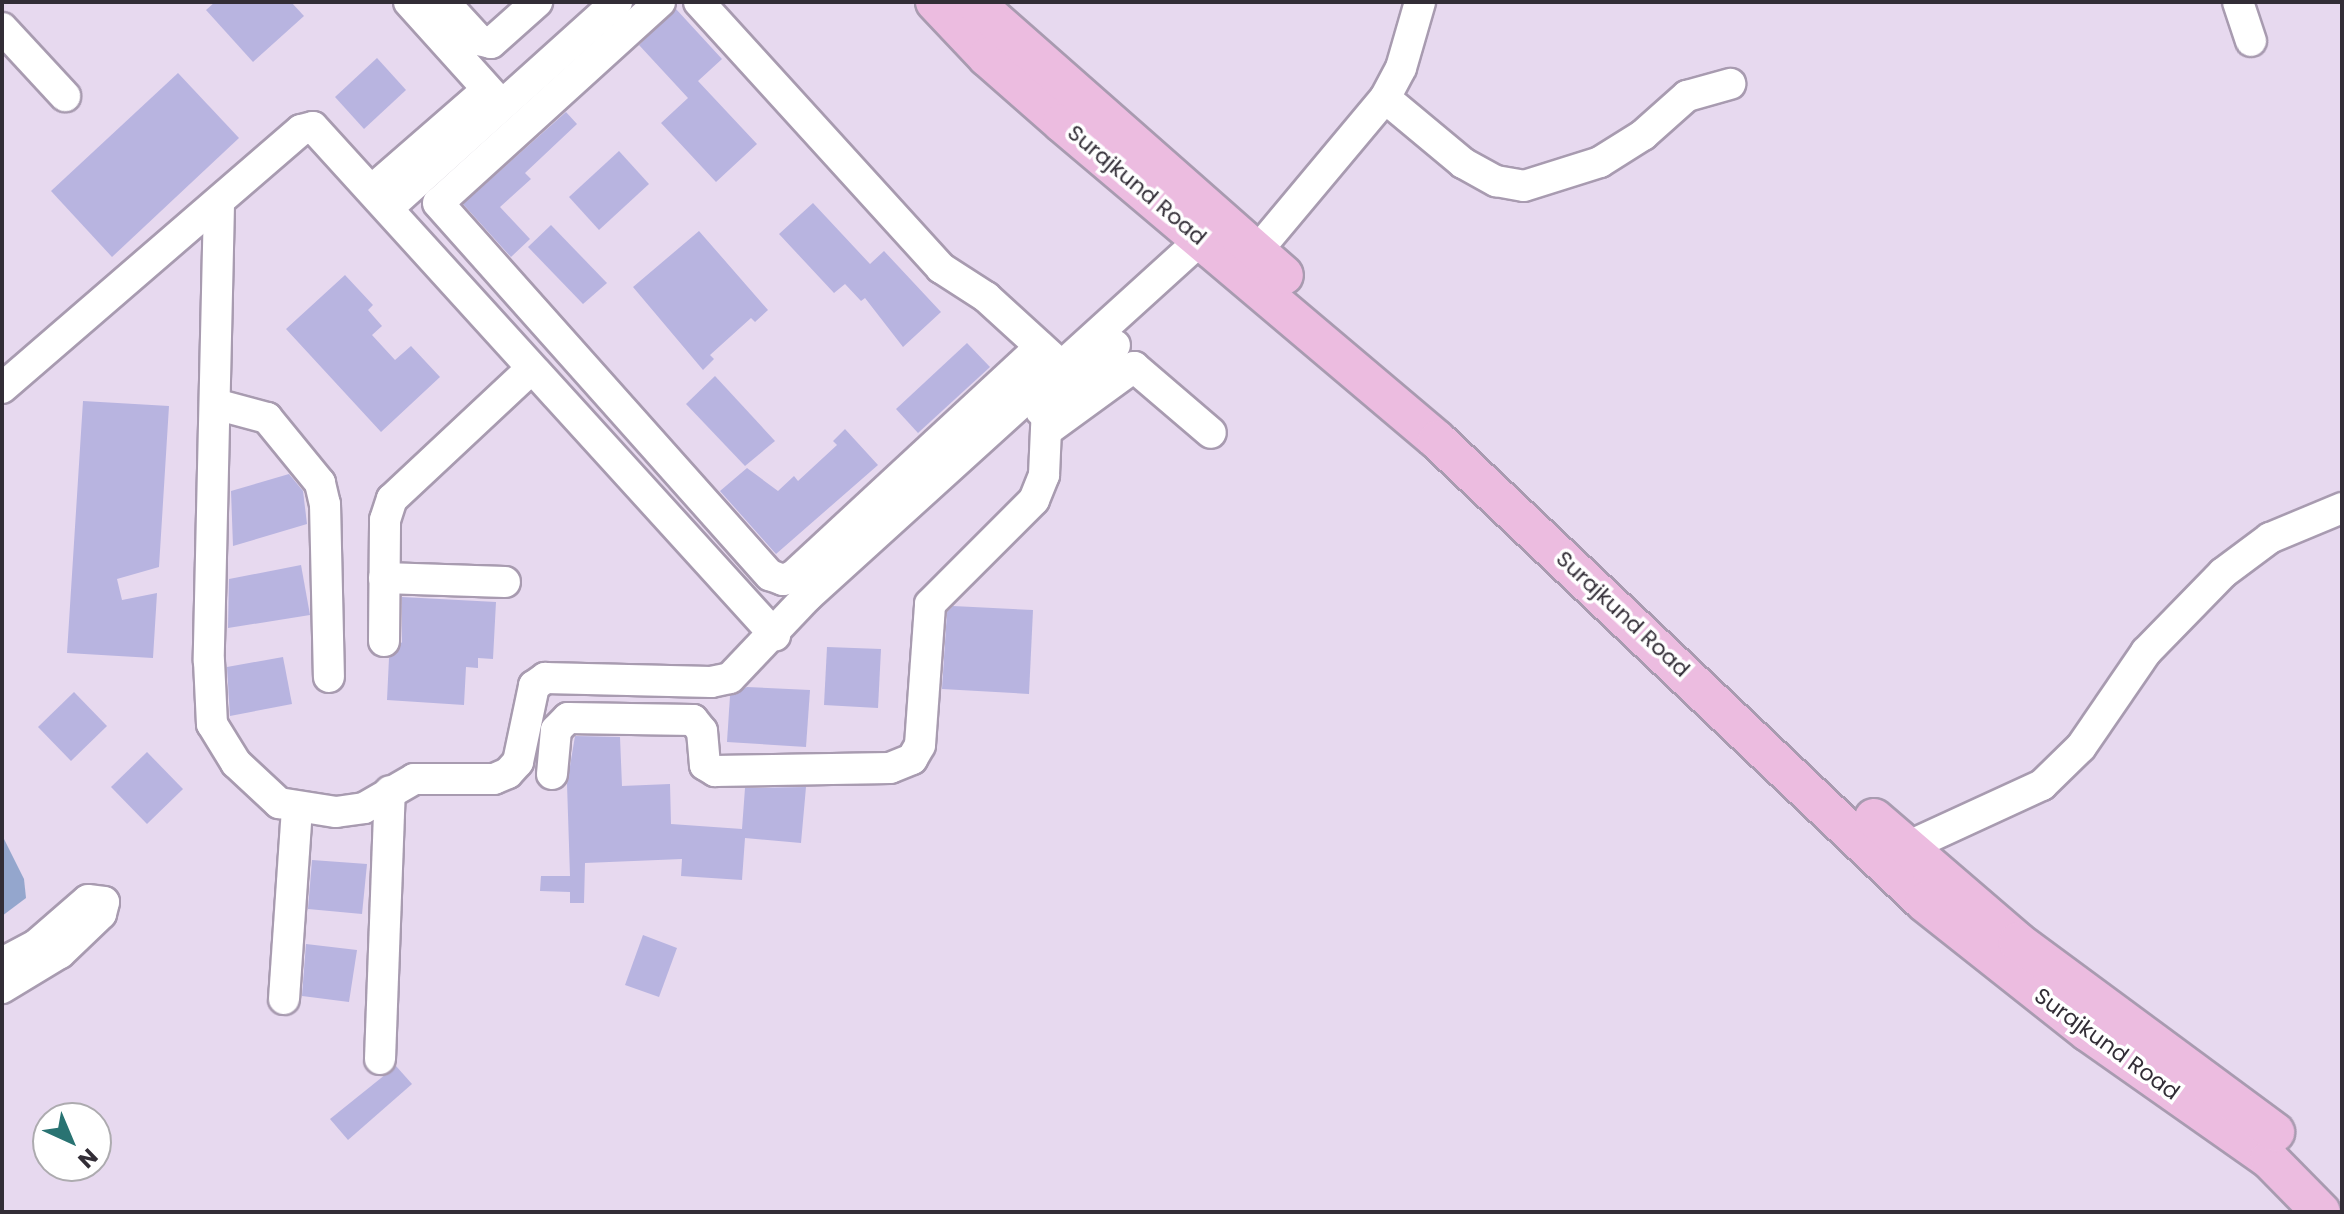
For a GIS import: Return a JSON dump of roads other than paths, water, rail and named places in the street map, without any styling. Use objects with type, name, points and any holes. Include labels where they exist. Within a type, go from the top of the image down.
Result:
[{"type":"main road","name":"Surajkund Road","points":[[935,2],[987,57],[1228,240],[1512,476],[1905,848],[2100,1005],[2283,1138],[2342,1197]]},
{"type":"main road","name":"Surajkund Road","points":[[974,2],[1924,902],[2078,1025],[2269,1159],[2321,1212]]},
{"type":"street","points":[[409,2],[494,97]]},
{"type":"street","points":[[444,2],[479,40],[491,43],[537,2]]},
{"type":"street","points":[[381,198],[494,97],[526,56],[588,2]]},
{"type":"street","points":[[617,2],[569,61],[438,206],[778,580],[793,576],[1059,364],[1228,240],[1385,98],[1401,68],[1420,2]]},
{"type":"street","points":[[494,97],[569,61],[660,2]]},
{"type":"street","points":[[699,2],[941,268],[986,297],[1059,364]]},
{"type":"street","points":[[2238,2],[2251,41]]},
{"type":"street","points":[[2,28],[65,96]]},
{"type":"street","points":[[504,32],[526,56]]},
{"type":"street","points":[[1385,98],[1463,163],[1496,181],[1524,186],[1600,162],[1643,135],[1687,96],[1730,84]]},
{"type":"street","points":[[2,388],[309,126],[381,198],[531,369],[781,630]]},
{"type":"street","points":[[219,204],[212,724],[252,780],[279,803],[297,809],[354,811],[414,779],[494,779],[508,773],[518,762],[534,686],[545,678],[719,682],[730,678],[781,630],[807,597],[1059,364]]},
{"type":"street","points":[[552,774],[556,730],[568,718],[693,720],[702,731],[705,765],[715,771],[904,765],[920,745],[930,604],[1034,500],[1044,475],[1046,418],[1059,364]]},
{"type":"street","points":[[781,630],[826,605],[1046,418],[1134,367],[1211,433]]},
{"type":"street","points":[[384,641],[385,520],[399,489],[531,369]]},
{"type":"street","points":[[215,404],[267,418],[320,483],[325,504],[329,677]]},
{"type":"street","points":[[1905,848],[2049,780],[2081,747],[2146,652],[2223,573],[2270,538],[2342,508]]},
{"type":"street","points":[[384,578],[505,582]]},
{"type":"street","points":[[380,1059],[390,791]]},
{"type":"street","points":[[284,999],[297,809]]},
{"type":"street","points":[[2,963],[37,944],[88,900],[104,902],[101,914],[60,953],[2,988]]},
{"type":"water","points":[[2,835],[24,879],[26,898],[2,916]]}]
